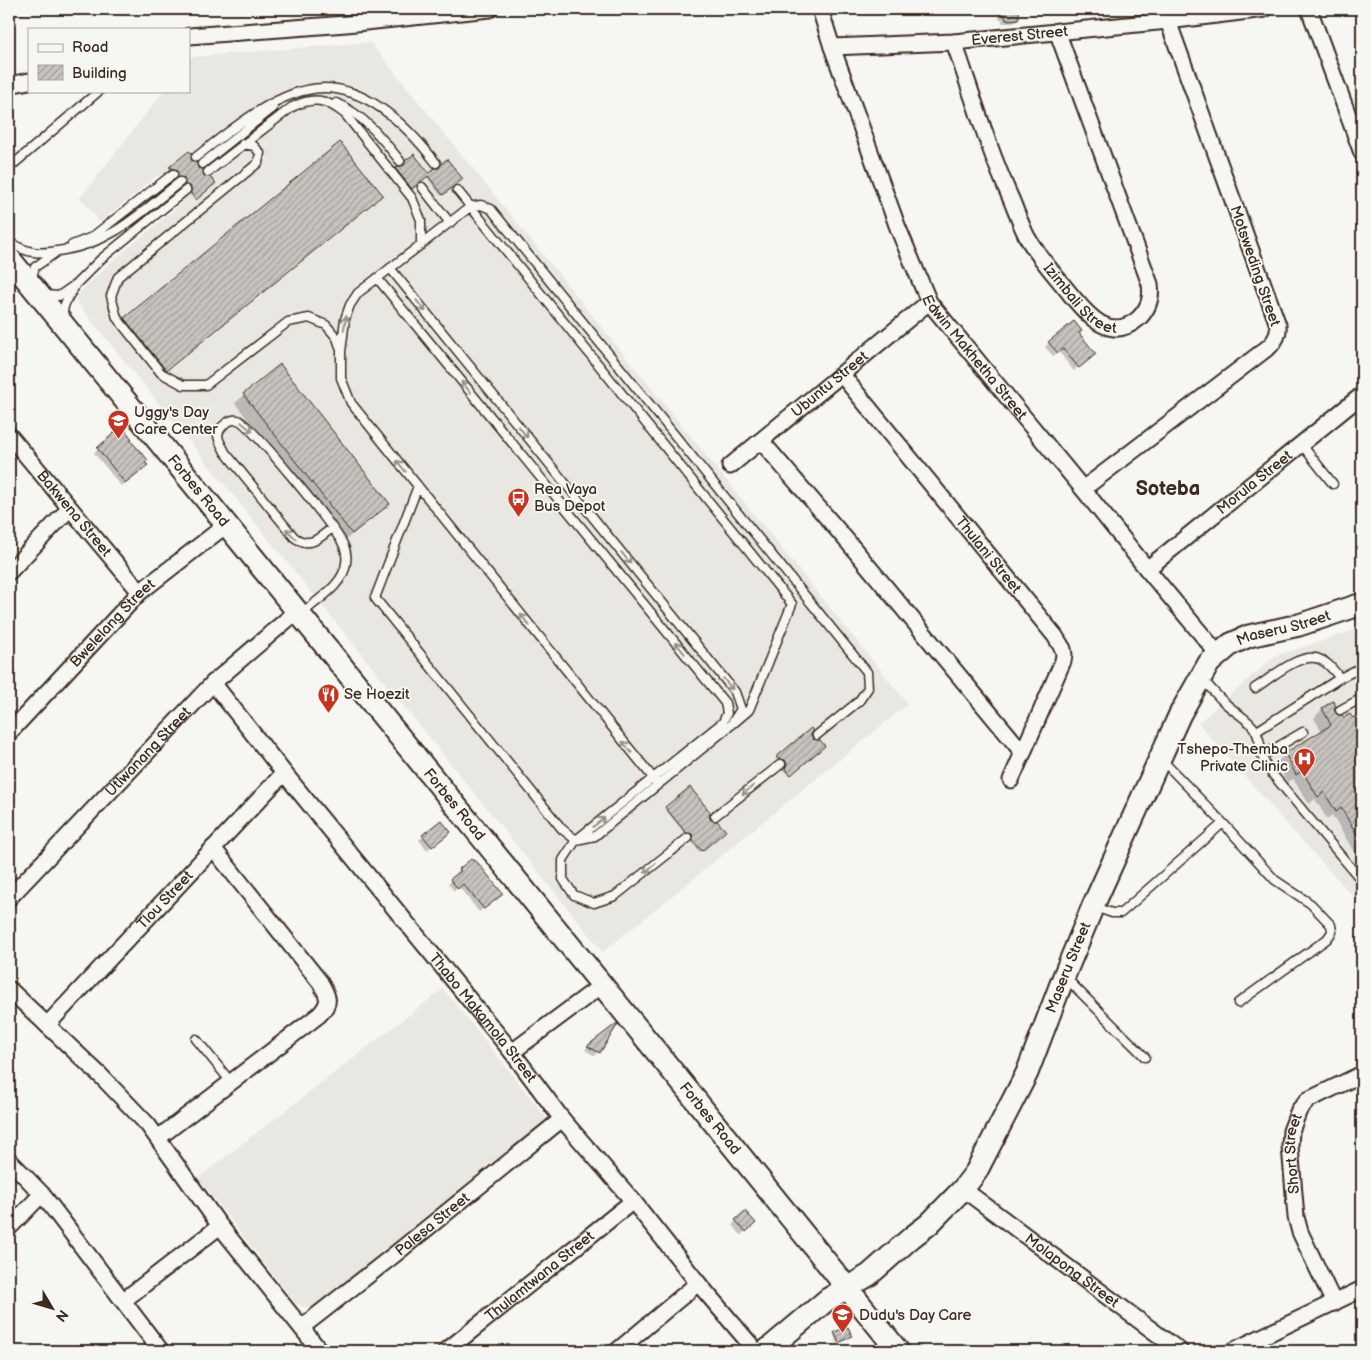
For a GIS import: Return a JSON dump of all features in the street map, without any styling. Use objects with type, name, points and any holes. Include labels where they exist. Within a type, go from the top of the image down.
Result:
[{"type":"street","points":[[190,36],[346,24],[490,9]]},
{"type":"street","name":"Edwin Makhetha Street","points":[[820,9],[898,228],[929,302],[1218,654]]},
{"type":"street","name":"Everest Street","points":[[832,47],[954,42],[1168,21],[1266,9]]},
{"type":"street","points":[[1309,9],[1362,152]]},
{"type":"street","name":"Motsweding Street","points":[[1083,489],[1270,346],[1278,332],[1265,290],[1168,21]]},
{"type":"street","name":"Izimbali Street","points":[[954,42],[1000,174],[1027,236],[1079,305],[1093,320],[1107,327],[1123,327],[1136,320],[1146,309],[1151,299],[1150,284],[1057,31]]},
{"type":"street","points":[[9,85],[28,81]]},
{"type":"street","name":"Forbes Road","points":[[9,258],[898,1351]]},
{"type":"street","name":"Ubuntu Street","points":[[730,466],[762,442],[929,302]]},
{"type":"street","name":"Thulani Street","points":[[842,375],[1063,649],[1064,658],[1059,674],[1011,780]]},
{"type":"street","name":"Morula Street","points":[[1147,569],[1362,395]]},
{"type":"street","name":"Bakwena Street","points":[[9,435],[140,592]]},
{"type":"street","points":[[762,442],[1023,752]]},
{"type":"street","points":[[9,572],[69,509]]},
{"type":"street","name":"Bwelelang Street","points":[[9,733],[140,592],[226,525]]},
{"type":"street","name":"Maseru Street","points":[[766,1351],[828,1299],[869,1275],[929,1224],[963,1189],[976,1172],[1027,1073],[1093,906],[1180,714],[1209,662],[1231,644],[1249,636],[1299,624],[1362,604]]},
{"type":"street","name":"Utlwanang Street","points":[[9,898],[213,683],[297,614]]},
{"type":"street","name":"Thabo Makamola Street","points":[[213,683],[512,1052],[562,1119],[633,1201],[698,1283],[756,1351]]},
{"type":"street","name":"Tlou Street","points":[[47,1025],[284,773]]},
{"type":"street","points":[[158,1138],[320,1015],[328,1001],[327,993],[320,982],[213,848]]},
{"type":"street","points":[[512,1052],[602,985]]},
{"type":"street","points":[[9,989],[101,1076],[148,1125],[220,1226],[320,1351]]},
{"type":"street","name":"Short Street","points":[[1334,1302],[1300,1232],[1294,1202],[1290,1146],[1291,1131],[1299,1110],[1308,1100],[1362,1074]]},
{"type":"street","name":"Palesa Street","points":[[302,1327],[562,1119]]},
{"type":"street","points":[[9,1160],[42,1194],[161,1351]]},
{"type":"street","name":"Molapong Street","points":[[963,1189],[1180,1351]]},
{"type":"street","points":[[9,1228],[42,1194]]},
{"type":"street","name":"Thulamtwana Street","points":[[446,1351],[633,1201]]},
{"type":"street","points":[[124,1300],[220,1226]]},
{"type":"street","points":[[617,1351],[698,1283]]},
{"type":"street","points":[[1232,1351],[1362,1289]]},
{"type":"lane","points":[[196,157],[258,112],[287,97],[306,90],[325,88],[346,91],[366,99],[386,111],[405,128],[436,163]]},
{"type":"lane","points":[[9,168],[98,92]]},
{"type":"lane","points":[[202,164],[287,97]]},
{"type":"lane","points":[[316,99],[334,105],[345,114],[412,198],[421,220],[421,245]]},
{"type":"lane","points":[[208,172],[292,107],[304,101],[316,99],[331,101],[344,106],[363,119],[400,161]]},
{"type":"lane","points":[[244,144],[254,146],[260,153],[258,163],[118,277],[111,296],[117,318],[161,373],[183,385],[206,385],[288,322],[310,318],[326,325],[337,338],[341,352]]},
{"type":"lane","points":[[174,174],[92,237],[58,251],[41,261],[35,267],[32,275],[34,288],[47,296],[59,296],[76,284],[120,244],[186,190]]},
{"type":"lane","points":[[9,242],[22,250],[34,253],[82,247],[103,239],[124,226],[180,182]]},
{"type":"lane","points":[[422,187],[450,222]]},
{"type":"lane","points":[[457,190],[792,604],[749,710],[655,781]]},
{"type":"lane","points":[[655,781],[351,403],[341,378],[341,352],[345,319],[350,305],[358,293],[470,207],[481,205],[491,209],[867,672],[868,688],[858,701],[817,735]]},
{"type":"lane","points":[[390,268],[735,692],[741,709],[730,726]]},
{"type":"lane","points":[[377,278],[725,703],[727,713],[723,722],[595,836],[576,840],[563,860],[563,879],[574,894],[594,902],[615,896],[688,838]]},
{"type":"lane","points":[[63,325],[63,311],[67,299],[76,284]]},
{"type":"lane","points":[[297,614],[337,583],[344,571],[346,554],[342,543],[332,528],[267,447],[245,424],[235,420],[228,422],[221,428],[218,434],[219,441],[225,452],[294,537],[301,542],[310,542],[332,528]]},
{"type":"lane","points":[[1302,445],[1333,484]]},
{"type":"lane","points":[[418,486],[375,598],[562,829],[576,840]]},
{"type":"lane","points":[[1255,688],[1295,662],[1307,658],[1319,659],[1330,666],[1340,678]]},
{"type":"lane","points":[[1257,731],[1340,678],[1362,667]]},
{"type":"lane","points":[[1200,677],[1225,703],[1248,720],[1257,731],[1266,766],[1362,881]]},
{"type":"lane","points":[[1340,710],[1362,698]]},
{"type":"lane","points":[[1262,756],[1303,732]]},
{"type":"lane","points":[[1160,759],[1223,823],[1275,880],[1312,904],[1332,925],[1332,932],[1327,939],[1238,1003]]},
{"type":"lane","points":[[715,816],[781,764]]},
{"type":"lane","points":[[1093,906],[1112,913],[1121,913],[1223,823]]},
{"type":"lane","points":[[1064,976],[1145,1057]]},
{"type":"lane","points":[[196,1039],[231,1082]]},
{"type":"shaded area","name":"Rea Vaya Bus Depot","points":[[370,42],[908,704],[603,952],[75,300],[79,293],[111,262],[181,204],[158,175],[100,222],[80,198],[163,92],[190,92],[190,60],[192,57]]},
{"type":"shaded area","name":"Tshepo-Themba Private Clinic","points":[[1362,628],[1362,906],[1198,723],[1275,656]]},
{"type":"shaded area","points":[[443,989],[547,1118],[313,1309],[296,1304],[198,1178]]},
{"type":"building","points":[[1003,9],[1019,9],[1019,19],[1006,20]]},
{"type":"building","points":[[340,142],[383,195],[167,370],[165,369],[124,318]]},
{"type":"building","points":[[189,151],[192,154],[191,160],[197,163],[198,168],[203,169],[204,176],[210,177],[216,183],[196,200],[191,193],[191,187],[185,185],[184,178],[178,177],[177,170],[169,167]]},
{"type":"building","points":[[414,154],[429,173],[435,168],[439,168],[447,159],[463,179],[443,195],[428,176],[412,189],[395,168],[404,165],[406,160]]},
{"type":"building","points":[[1074,321],[1082,331],[1079,333],[1096,354],[1079,368],[1063,349],[1058,353],[1048,342]]},
{"type":"building","points":[[280,364],[390,504],[352,534],[243,394]]},
{"type":"building","points":[[122,426],[132,439],[130,440],[148,460],[145,463],[148,465],[125,483],[97,448]]},
{"type":"building","points":[[1333,701],[1336,706],[1334,710],[1338,715],[1344,717],[1350,714],[1353,718],[1362,713],[1362,843],[1341,808],[1336,812],[1324,792],[1318,797],[1302,771],[1296,775],[1285,753],[1331,725],[1322,708]]},
{"type":"building","points":[[811,728],[813,739],[820,740],[825,746],[791,775],[785,768],[787,764],[785,760],[776,757]]},
{"type":"building","points":[[690,787],[711,813],[709,816],[711,820],[717,821],[726,831],[702,851],[693,841],[692,834],[686,833],[665,807]]},
{"type":"building","points":[[441,820],[451,832],[432,847],[422,835]]},
{"type":"building","points":[[471,859],[478,863],[503,894],[484,909],[463,884],[458,889],[450,879],[461,871],[459,869]]},
{"type":"building","points":[[617,1023],[600,1053],[587,1046]]},
{"type":"building","points":[[745,1211],[756,1223],[746,1232],[735,1220]]},
{"type":"building","name":"Dudu's Day Care","points":[[848,1327],[852,1336],[839,1343],[834,1332]]},
{"type":"place","name":"Uggy's Day Care Center","points":[[118,440]]},
{"type":"place","name":"Rea Vaya Bus Depot","points":[[518,517]]},
{"type":"place","name":"Se Hoezit","points":[[328,713]]},
{"type":"place","name":"Tshepo-Themba Private Clinic","points":[[1304,777]]},
{"type":"place","name":"Dudu's Day Care","points":[[843,1334]]},
{"type":"district","name":"Soteba","points":[[1168,489]]}]
